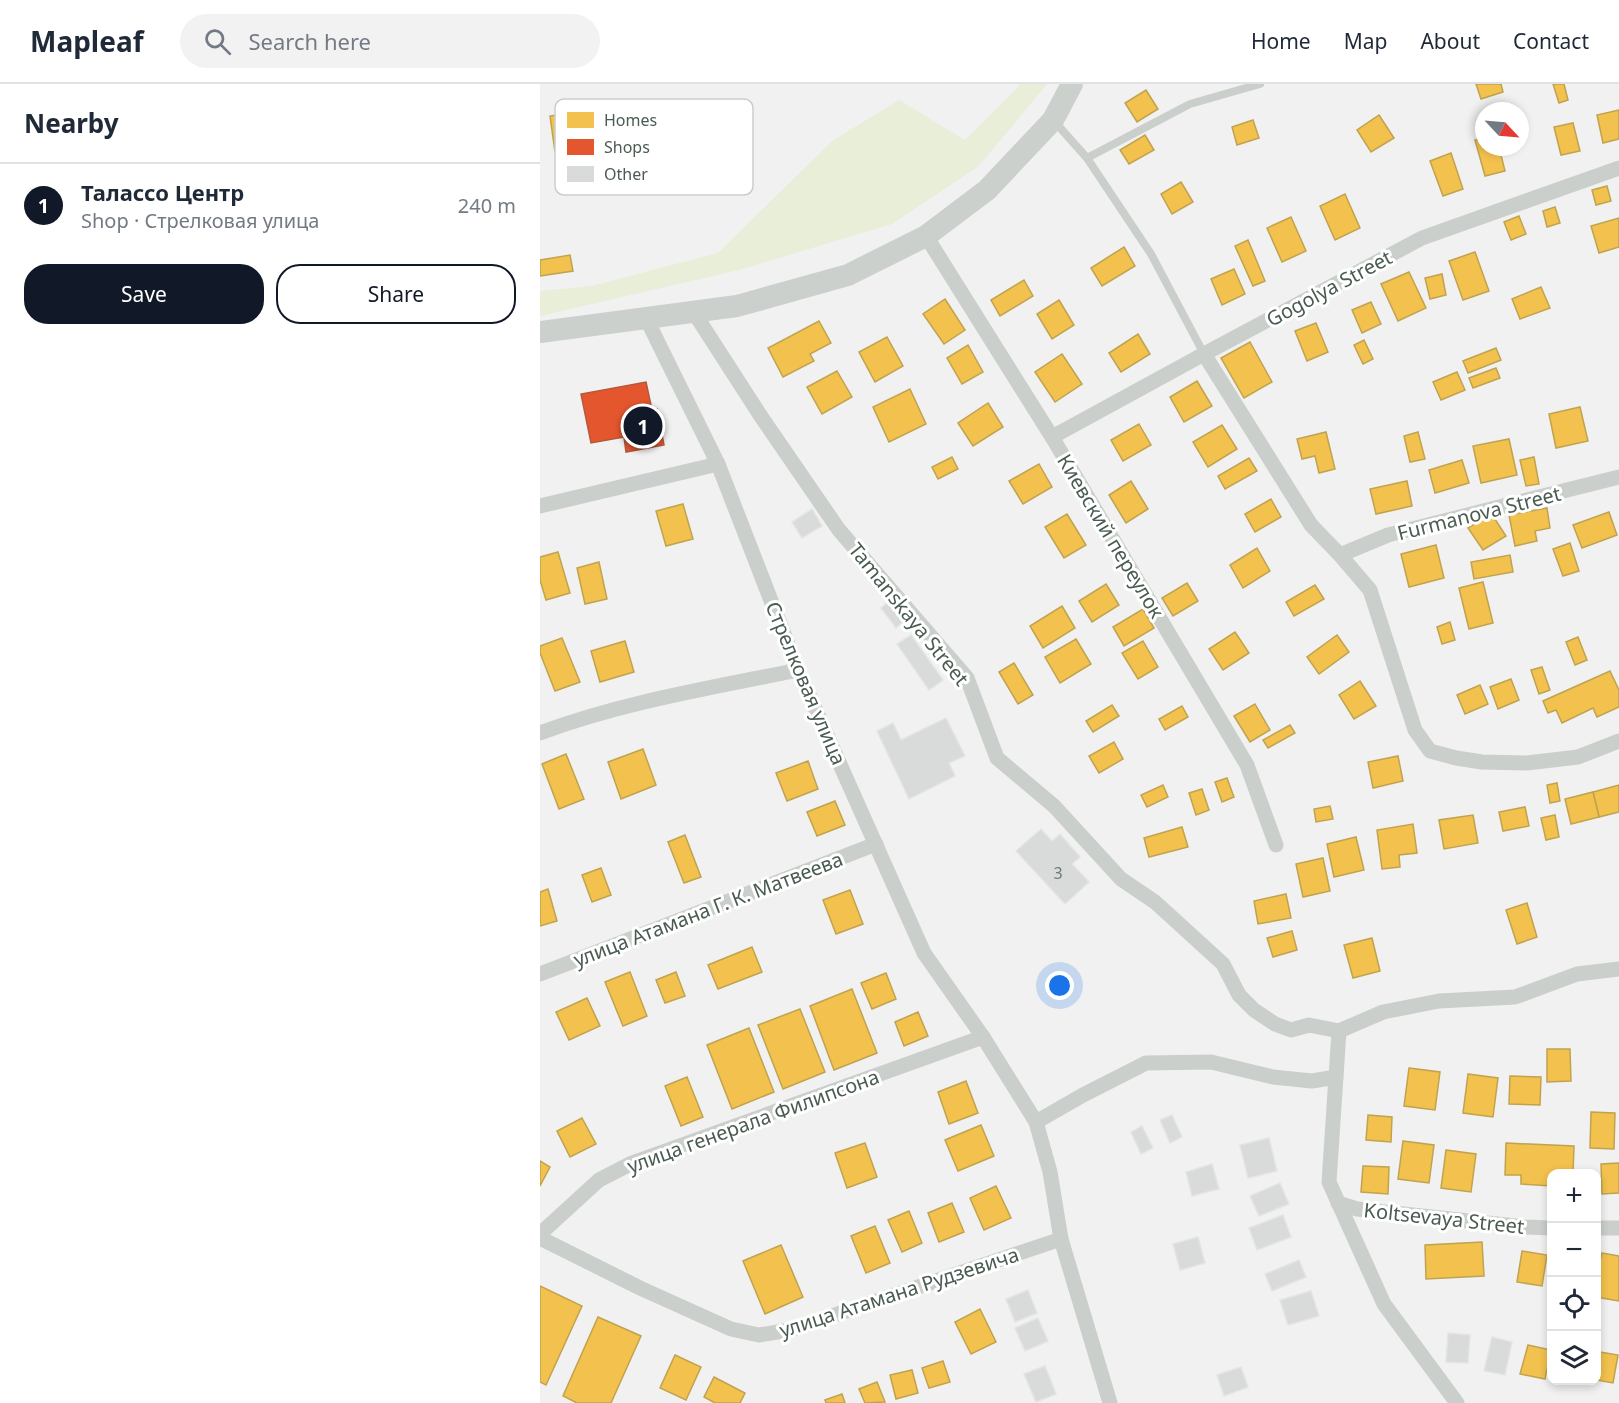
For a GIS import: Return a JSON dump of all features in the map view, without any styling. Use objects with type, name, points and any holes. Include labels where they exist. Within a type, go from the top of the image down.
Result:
[{"type":"main road","points":[[540,332],[737,306],[848,275],[926,236],[987,190],[1053,120],[1072,84]]},
{"type":"street","name":"Gogolya Street","points":[[1052,437],[1422,238],[1619,168]]},
{"type":"street","name":"Киевский переулок","points":[[926,236],[1052,437],[1247,765],[1276,845]]},
{"type":"street","name":"Tamanskaya Street","points":[[693,311],[760,415],[839,530],[967,678],[997,758],[1054,806],[1120,879],[1155,902],[1223,964],[1239,995],[1254,1010],[1275,1024],[1291,1030],[1309,1025],[1339,1031]]},
{"type":"street","name":"Стрелковая улица","points":[[646,318],[718,464],[798,670],[924,953],[983,1037],[1036,1122],[1050,1172],[1061,1239],[1110,1403]]},
{"type":"street","points":[[1204,354],[1311,525],[1370,590],[1415,730],[1430,751],[1482,762],[1527,763],[1578,757],[1619,741]]},
{"type":"street","points":[[541,503],[718,464]]},
{"type":"street","name":"Furmanova Street","points":[[1340,555],[1388,536],[1619,477]]},
{"type":"street","points":[[540,733],[572,721],[635,703],[798,670]]},
{"type":"street","name":"улица Атамана Г. К. Матвеева","points":[[540,974],[876,843]]},
{"type":"street","points":[[1457,1403],[1384,1304],[1329,1182],[1339,1031],[1383,1012],[1439,1001],[1515,997],[1577,974],[1619,969]]},
{"type":"street","name":"улица генерала Филипсона","points":[[540,1236],[599,1180],[632,1163],[983,1037]]},
{"type":"street","points":[[1036,1122],[1083,1095],[1146,1064],[1211,1062],[1273,1077],[1312,1081],[1336,1077]]},
{"type":"street","name":"Koltsevaya Street","points":[[1338,1203],[1357,1209],[1547,1228]]},
{"type":"street","points":[[1601,1228],[1619,1228]]},
{"type":"street","name":"улица Атамана Рудзевича","points":[[540,1236],[694,1313],[731,1329],[759,1335],[789,1330],[1061,1239]]},
{"type":"lane","points":[[1087,158],[1190,104],[1260,84]]},
{"type":"lane","points":[[1053,120],[1087,158],[1151,254],[1204,354]]},
{"type":"green space","points":[[1021,84],[1047,84],[979,166],[892,224],[739,270],[540,316],[540,291],[592,286],[718,253],[832,141],[899,100],[965,140]]},
{"type":"building: Homes","points":[[1476,84],[1501,84],[1503,92],[1481,99]]},
{"type":"building: Homes","points":[[1553,84],[1564,84],[1568,100],[1559,103]]},
{"type":"building: Homes","points":[[1146,90],[1158,109],[1137,122],[1125,103]]},
{"type":"building: Homes","points":[[1619,110],[1619,139],[1603,143],[1597,115]]},
{"type":"building: Homes","points":[[555,115],[555,152],[550,116]]},
{"type":"building: Homes","points":[[1379,115],[1394,138],[1371,152],[1357,130]]},
{"type":"building: Homes","points":[[1253,120],[1259,138],[1237,145],[1232,127]]},
{"type":"building: Homes","points":[[1573,123],[1580,151],[1561,155],[1554,127]]},
{"type":"building: Homes","points":[[1145,135],[1154,150],[1129,164],[1120,150]]},
{"type":"building: Homes","points":[[1451,153],[1463,189],[1443,196],[1430,161]]},
{"type":"building: Homes","points":[[1479,156],[1501,156],[1505,171],[1485,176]]},
{"type":"building: Homes","points":[[1181,182],[1193,202],[1172,214],[1161,194]]},
{"type":"building: Homes","points":[[1607,186],[1611,201],[1596,205],[1592,190]]},
{"type":"building: Homes","points":[[1345,194],[1360,228],[1335,240],[1320,206]]},
{"type":"building: Homes","points":[[1555,207],[1560,223],[1547,227],[1543,211]]},
{"type":"building: Homes","points":[[1519,216],[1526,234],[1511,240],[1504,222]]},
{"type":"building: Homes","points":[[1291,217],[1306,251],[1282,262],[1267,228]]},
{"type":"building: Homes","points":[[1619,218],[1619,247],[1599,253],[1591,226]]},
{"type":"building: Homes","points":[[1248,240],[1265,281],[1253,286],[1235,246]]},
{"type":"building: Homes","points":[[1124,247],[1135,266],[1102,286],[1091,268]]},
{"type":"building: Homes","points":[[1475,252],[1489,291],[1463,300],[1449,261]]},
{"type":"building: Homes","points":[[570,255],[573,271],[540,276],[540,260]]},
{"type":"building: Homes","points":[[1234,269],[1245,294],[1222,305],[1211,279]]},
{"type":"building: Homes","points":[[1409,272],[1426,308],[1398,321],[1381,284]]},
{"type":"building: Homes","points":[[1442,274],[1446,295],[1430,299],[1425,278]]},
{"type":"building: Homes","points":[[1024,280],[1033,296],[1000,316],[991,300]]},
{"type":"building: Homes","points":[[1541,287],[1550,308],[1520,319],[1512,299]]},
{"type":"building: Homes","points":[[945,299],[965,330],[944,344],[923,314]]},
{"type":"building: Homes","points":[[1059,300],[1074,325],[1052,339],[1037,314]]},
{"type":"building: Homes","points":[[1371,302],[1381,324],[1362,333],[1352,310]]},
{"type":"building: Homes","points":[[819,321],[831,343],[810,354],[814,361],[783,377],[768,348]]},
{"type":"building: Homes","points":[[1316,323],[1328,352],[1307,361],[1295,331]]},
{"type":"building: Homes","points":[[1138,334],[1150,354],[1121,372],[1109,353]]},
{"type":"building: Homes","points":[[887,337],[903,366],[875,382],[859,352]]},
{"type":"building: Homes","points":[[1364,340],[1373,359],[1363,364],[1354,345]]},
{"type":"building: Homes","points":[[1250,342],[1272,382],[1244,398],[1221,358]]},
{"type":"building: Homes","points":[[968,345],[983,372],[962,384],[947,358]]},
{"type":"building: Homes","points":[[1496,348],[1501,360],[1468,373],[1463,361]]},
{"type":"building: Homes","points":[[1062,354],[1082,384],[1055,402],[1035,372]]},
{"type":"building: Homes","points":[[1496,368],[1500,378],[1473,388],[1469,378]]},
{"type":"building: Homes","points":[[837,371],[852,397],[822,414],[807,387]]},
{"type":"building: Homes","points":[[1457,372],[1465,390],[1441,400],[1433,382]]},
{"type":"building: Homes","points":[[1197,381],[1212,406],[1184,422],[1170,397]]},
{"type":"building: Homes","points":[[910,389],[926,424],[889,442],[873,407]]},
{"type":"building: Homes","points":[[988,403],[1003,427],[973,446],[958,423]]},
{"type":"building: Homes","points":[[1580,407],[1588,441],[1556,448],[1549,414]]},
{"type":"building: Homes","points":[[1139,424],[1151,445],[1123,461],[1111,440]]},
{"type":"building: Homes","points":[[1222,425],[1237,449],[1208,467],[1193,442]]},
{"type":"building: Homes","points":[[1326,432],[1335,469],[1319,473],[1315,456],[1302,459],[1297,439]]},
{"type":"building: Homes","points":[[1418,432],[1425,459],[1410,462],[1404,436]]},
{"type":"building: Homes","points":[[1509,439],[1517,475],[1481,483],[1473,446]]},
{"type":"building: Homes","points":[[952,457],[958,469],[938,479],[932,467]]},
{"type":"building: Homes","points":[[1534,457],[1539,484],[1526,486],[1520,460]]},
{"type":"building: Homes","points":[[1249,458],[1257,471],[1225,489],[1218,476]]},
{"type":"building: Homes","points":[[1462,460],[1469,483],[1435,493],[1429,470]]},
{"type":"building: Homes","points":[[1039,464],[1052,487],[1023,504],[1009,481]]},
{"type":"building: Homes","points":[[1131,481],[1148,509],[1126,523],[1109,495]]},
{"type":"building: Homes","points":[[1407,481],[1412,506],[1376,514],[1370,489]]},
{"type":"building: Homes","points":[[1271,499],[1281,517],[1255,532],[1245,514]]},
{"type":"building: Homes","points":[[683,504],[693,539],[666,546],[656,511]]},
{"type":"building: Homes","points":[[1547,508],[1550,528],[1535,531],[1537,541],[1515,546],[1509,515]]},
{"type":"building: Homes","points":[[1609,512],[1617,535],[1582,548],[1573,525]]},
{"type":"building: Homes","points":[[1491,513],[1506,536],[1483,550],[1468,528]]},
{"type":"building: Homes","points":[[1067,514],[1086,545],[1064,558],[1045,527]]},
{"type":"building: Homes","points":[[1570,543],[1579,571],[1563,576],[1553,549]]},
{"type":"building: Homes","points":[[1436,545],[1444,578],[1409,587],[1401,554]]},
{"type":"building: Homes","points":[[1257,548],[1270,571],[1243,588],[1230,565]]},
{"type":"building: Homes","points":[[558,552],[570,593],[546,600],[540,580],[540,557]]},
{"type":"building: Homes","points":[[1510,555],[1513,572],[1474,579],[1471,562]]},
{"type":"building: Homes","points":[[599,562],[607,599],[585,604],[577,568]]},
{"type":"building: Homes","points":[[1483,582],[1493,623],[1469,629],[1459,588]]},
{"type":"building: Homes","points":[[1187,583],[1198,601],[1173,616],[1162,598]]},
{"type":"building: Homes","points":[[1106,584],[1119,605],[1092,622],[1079,601]]},
{"type":"building: Homes","points":[[1315,585],[1324,599],[1294,616],[1286,602]]},
{"type":"building: Homes","points":[[1062,606],[1075,628],[1043,648],[1030,626]]},
{"type":"building: Homes","points":[[1143,609],[1154,628],[1124,646],[1113,627]]},
{"type":"building: Homes","points":[[1450,622],[1455,640],[1442,644],[1437,627]]},
{"type":"building: Homes","points":[[1235,632],[1249,653],[1223,670],[1209,649]]},
{"type":"building: Homes","points":[[1337,635],[1349,652],[1319,674],[1307,657]]},
{"type":"building: Homes","points":[[1578,637],[1587,660],[1575,665],[1566,642]]},
{"type":"building: Homes","points":[[562,638],[580,682],[555,691],[540,653],[540,646]]},
{"type":"building: Homes","points":[[1076,639],[1091,664],[1060,683],[1045,657]]},
{"type":"building: Homes","points":[[625,641],[634,672],[600,682],[591,651]]},
{"type":"building: Homes","points":[[1143,641],[1158,667],[1138,679],[1122,653]]},
{"type":"building: Homes","points":[[1014,663],[1033,695],[1018,704],[999,672]]},
{"type":"building: Homes","points":[[1542,667],[1550,690],[1539,694],[1531,670]]},
{"type":"building: Homes","points":[[1610,671],[1619,690],[1619,707],[1597,717],[1593,708],[1562,723],[1556,710],[1548,713],[1543,701]]},
{"type":"building: Homes","points":[[1511,679],[1519,700],[1498,709],[1490,687]]},
{"type":"building: Homes","points":[[1360,681],[1376,706],[1354,719],[1339,695]]},
{"type":"building: Homes","points":[[1480,685],[1488,704],[1465,714],[1457,695]]},
{"type":"building: Homes","points":[[1255,704],[1270,730],[1250,742],[1234,716]]},
{"type":"building: Homes","points":[[1112,705],[1119,716],[1093,732],[1086,721]]},
{"type":"building: Homes","points":[[1182,706],[1188,717],[1165,730],[1159,719]]},
{"type":"building: Homes","points":[[1290,725],[1295,733],[1268,748],[1263,740]]},
{"type":"building: Homes","points":[[1114,742],[1123,759],[1099,773],[1089,756]]},
{"type":"building: Homes","points":[[643,749],[656,785],[621,799],[608,762]]},
{"type":"building: Homes","points":[[566,754],[584,799],[559,809],[542,764]]},
{"type":"building: Homes","points":[[1398,756],[1403,781],[1373,788],[1368,762]]},
{"type":"building: Homes","points":[[808,761],[818,789],[787,801],[776,773]]},
{"type":"building: Homes","points":[[1227,778],[1234,797],[1222,802],[1215,782]]},
{"type":"building: Homes","points":[[1557,783],[1560,801],[1550,803],[1547,785]]},
{"type":"building: Homes","points":[[1163,785],[1168,797],[1147,807],[1141,795]]},
{"type":"building: Homes","points":[[1619,785],[1619,812],[1599,817],[1593,792]]},
{"type":"building: Homes","points":[[1202,789],[1209,810],[1196,815],[1189,793]]},
{"type":"building: Homes","points":[[1593,792],[1599,817],[1571,824],[1565,799]]},
{"type":"building: Homes","points":[[835,801],[845,825],[817,836],[807,812]]},
{"type":"building: Homes","points":[[1330,806],[1333,819],[1316,822],[1314,809]]},
{"type":"building: Homes","points":[[1525,807],[1529,826],[1503,831],[1499,812]]},
{"type":"building: Homes","points":[[1473,815],[1478,843],[1444,849],[1439,820]]},
{"type":"building: Homes","points":[[1555,815],[1559,837],[1546,840],[1541,818]]},
{"type":"building: Homes","points":[[1413,824],[1417,853],[1399,855],[1400,867],[1382,869],[1377,830]]},
{"type":"building: Homes","points":[[1182,827],[1188,847],[1149,857],[1144,838]]},
{"type":"building: Homes","points":[[685,835],[701,877],[684,883],[668,842]]},
{"type":"building: Homes","points":[[1356,837],[1364,870],[1334,877],[1327,844]]},
{"type":"building: Homes","points":[[1323,858],[1330,891],[1303,897],[1296,864]]},
{"type":"building: Homes","points":[[601,868],[611,895],[592,902],[582,875]]},
{"type":"building: Homes","points":[[548,889],[557,921],[540,926],[540,892]]},
{"type":"building: Homes","points":[[850,890],[863,924],[836,934],[823,900]]},
{"type":"building: Homes","points":[[1286,894],[1291,918],[1258,924],[1254,901]]},
{"type":"building: Homes","points":[[1527,903],[1537,937],[1517,944],[1506,910]]},
{"type":"building: Homes","points":[[1292,931],[1297,950],[1273,957],[1267,938]]},
{"type":"building: Homes","points":[[1372,938],[1380,971],[1353,978],[1344,945]]},
{"type":"building: Homes","points":[[752,947],[762,972],[718,989],[708,965]]},
{"type":"building: Homes","points":[[630,972],[647,1016],[623,1026],[605,982]]},
{"type":"building: Homes","points":[[676,972],[685,996],[665,1003],[656,980]]},
{"type":"building: Homes","points":[[886,973],[896,999],[872,1009],[861,983]]},
{"type":"building: Homes","points":[[852,989],[877,1053],[834,1070],[810,1006]]},
{"type":"building: Homes","points":[[587,998],[600,1026],[569,1040],[556,1012]]},
{"type":"building: Homes","points":[[800,1009],[825,1072],[783,1089],[758,1025]]},
{"type":"building: Homes","points":[[918,1012],[928,1036],[904,1046],[895,1022]]},
{"type":"building: Homes","points":[[749,1028],[774,1092],[732,1109],[707,1045]]},
{"type":"building: Homes","points":[[1547,1049],[1570,1049],[1571,1081],[1547,1082]]},
{"type":"building: Homes","points":[[1409,1068],[1440,1072],[1435,1110],[1404,1106]]},
{"type":"building: Homes","points":[[1468,1074],[1498,1078],[1493,1117],[1463,1113]]},
{"type":"building: Homes","points":[[1510,1076],[1541,1077],[1540,1105],[1509,1104]]},
{"type":"building: Homes","points":[[687,1077],[703,1117],[681,1126],[665,1086]]},
{"type":"building: Homes","points":[[966,1081],[978,1113],[949,1124],[938,1092]]},
{"type":"building: Homes","points":[[1591,1112],[1615,1113],[1614,1149],[1590,1148]]},
{"type":"building: Homes","points":[[1368,1115],[1392,1117],[1391,1142],[1366,1140]]},
{"type":"building: Homes","points":[[582,1118],[596,1144],[570,1157],[557,1131]]},
{"type":"building: Homes","points":[[981,1125],[994,1156],[958,1171],[945,1140]]},
{"type":"building: Homes","points":[[1403,1141],[1434,1145],[1429,1183],[1398,1179]]},
{"type":"building: Homes","points":[[865,1143],[877,1177],[847,1188],[835,1153]]},
{"type":"building: Homes","points":[[1506,1143],[1574,1146],[1573,1169],[1547,1169],[1547,1186],[1521,1184],[1521,1175],[1505,1175]]},
{"type":"building: Homes","points":[[1446,1150],[1476,1154],[1471,1192],[1441,1188]]},
{"type":"building: Homes","points":[[540,1161],[550,1167],[540,1186]]},
{"type":"building: Homes","points":[[1619,1163],[1619,1193],[1602,1194],[1601,1164]]},
{"type":"building: Homes","points":[[1363,1166],[1389,1167],[1388,1194],[1361,1192]]},
{"type":"building: Homes","points":[[996,1186],[1011,1218],[984,1230],[970,1198]]},
{"type":"building: Homes","points":[[952,1203],[964,1232],[939,1242],[928,1213]]},
{"type":"building: Homes","points":[[909,1211],[922,1243],[902,1252],[888,1220]]},
{"type":"building: Homes","points":[[875,1226],[890,1263],[866,1273],[851,1236]]},
{"type":"building: Homes","points":[[1482,1242],[1484,1276],[1426,1279],[1425,1245]]},
{"type":"building: Homes","points":[[781,1245],[803,1297],[765,1314],[743,1261]]},
{"type":"building: Homes","points":[[1522,1251],[1547,1255],[1542,1286],[1517,1282]]},
{"type":"building: Homes","points":[[1602,1253],[1619,1256],[1619,1301],[1601,1298]]},
{"type":"building: Homes","points":[[540,1286],[582,1306],[546,1385],[540,1382]]},
{"type":"building: Homes","points":[[980,1309],[996,1342],[971,1354],[955,1322]]},
{"type":"building: Homes","points":[[598,1317],[641,1336],[611,1403],[577,1403],[563,1396]]},
{"type":"building: Homes","points":[[1528,1345],[1547,1349],[1545,1379],[1520,1374]]},
{"type":"building: Homes","points":[[1601,1352],[1618,1355],[1613,1383],[1601,1381]]},
{"type":"building: Homes","points":[[675,1355],[701,1367],[686,1400],[660,1388]]},
{"type":"building: Homes","points":[[943,1361],[950,1382],[929,1388],[922,1368]]},
{"type":"building: Homes","points":[[912,1370],[918,1393],[896,1399],[890,1375]]},
{"type":"building: Homes","points":[[714,1377],[745,1393],[740,1403],[715,1403],[704,1397]]},
{"type":"building: Homes","points":[[877,1382],[885,1402],[865,1403],[859,1389]]},
{"type":"building: Homes","points":[[842,1394],[845,1403],[826,1403],[825,1400]]},
{"type":"building: Shops","points":[[646,382],[652,410],[657,409],[664,445],[626,452],[624,437],[591,443],[581,394]]},
{"type":"building: Other","points":[[812,509],[822,526],[802,538],[792,522]]},
{"type":"building: Other","points":[[888,602],[903,622],[896,628],[881,608]]},
{"type":"building: Other","points":[[911,635],[943,680],[929,690],[897,644]]},
{"type":"building: Other","points":[[946,718],[965,756],[949,763],[955,776],[909,799],[877,731],[893,723],[901,740]]},
{"type":"building: Other","points":[[1041,829],[1052,841],[1060,834],[1080,857],[1072,864],[1089,882],[1065,904],[1016,851]]},
{"type":"building: Other","points":[[1172,1115],[1182,1137],[1170,1143],[1160,1120]]},
{"type":"building: Other","points":[[1142,1126],[1153,1148],[1141,1154],[1131,1132]]},
{"type":"building: Other","points":[[1269,1138],[1277,1171],[1248,1178],[1240,1145]]},
{"type":"building: Other","points":[[1212,1164],[1219,1189],[1192,1196],[1186,1172]]},
{"type":"building: Other","points":[[1280,1183],[1289,1204],[1259,1216],[1250,1196]]},
{"type":"building: Other","points":[[1283,1215],[1291,1237],[1257,1250],[1249,1228]]},
{"type":"building: Other","points":[[1198,1237],[1205,1263],[1180,1270],[1173,1244]]},
{"type":"building: Other","points":[[1299,1260],[1306,1277],[1272,1291],[1265,1274]]},
{"type":"building: Other","points":[[1028,1290],[1037,1313],[1015,1322],[1006,1299]]},
{"type":"building: Other","points":[[1311,1291],[1319,1316],[1288,1325],[1280,1300]]},
{"type":"building: Other","points":[[1038,1318],[1048,1341],[1025,1351],[1015,1328]]},
{"type":"building: Other","points":[[1448,1333],[1470,1335],[1468,1363],[1446,1362]]},
{"type":"building: Other","points":[[1492,1337],[1512,1342],[1505,1375],[1484,1371]]},
{"type":"building: Other","points":[[1045,1366],[1056,1394],[1036,1402],[1024,1374]]},
{"type":"building: Other","points":[[1241,1367],[1248,1387],[1224,1396],[1217,1375]]},
{"type":"place","name":"Талассо Центр","points":[[643,426]]}]
